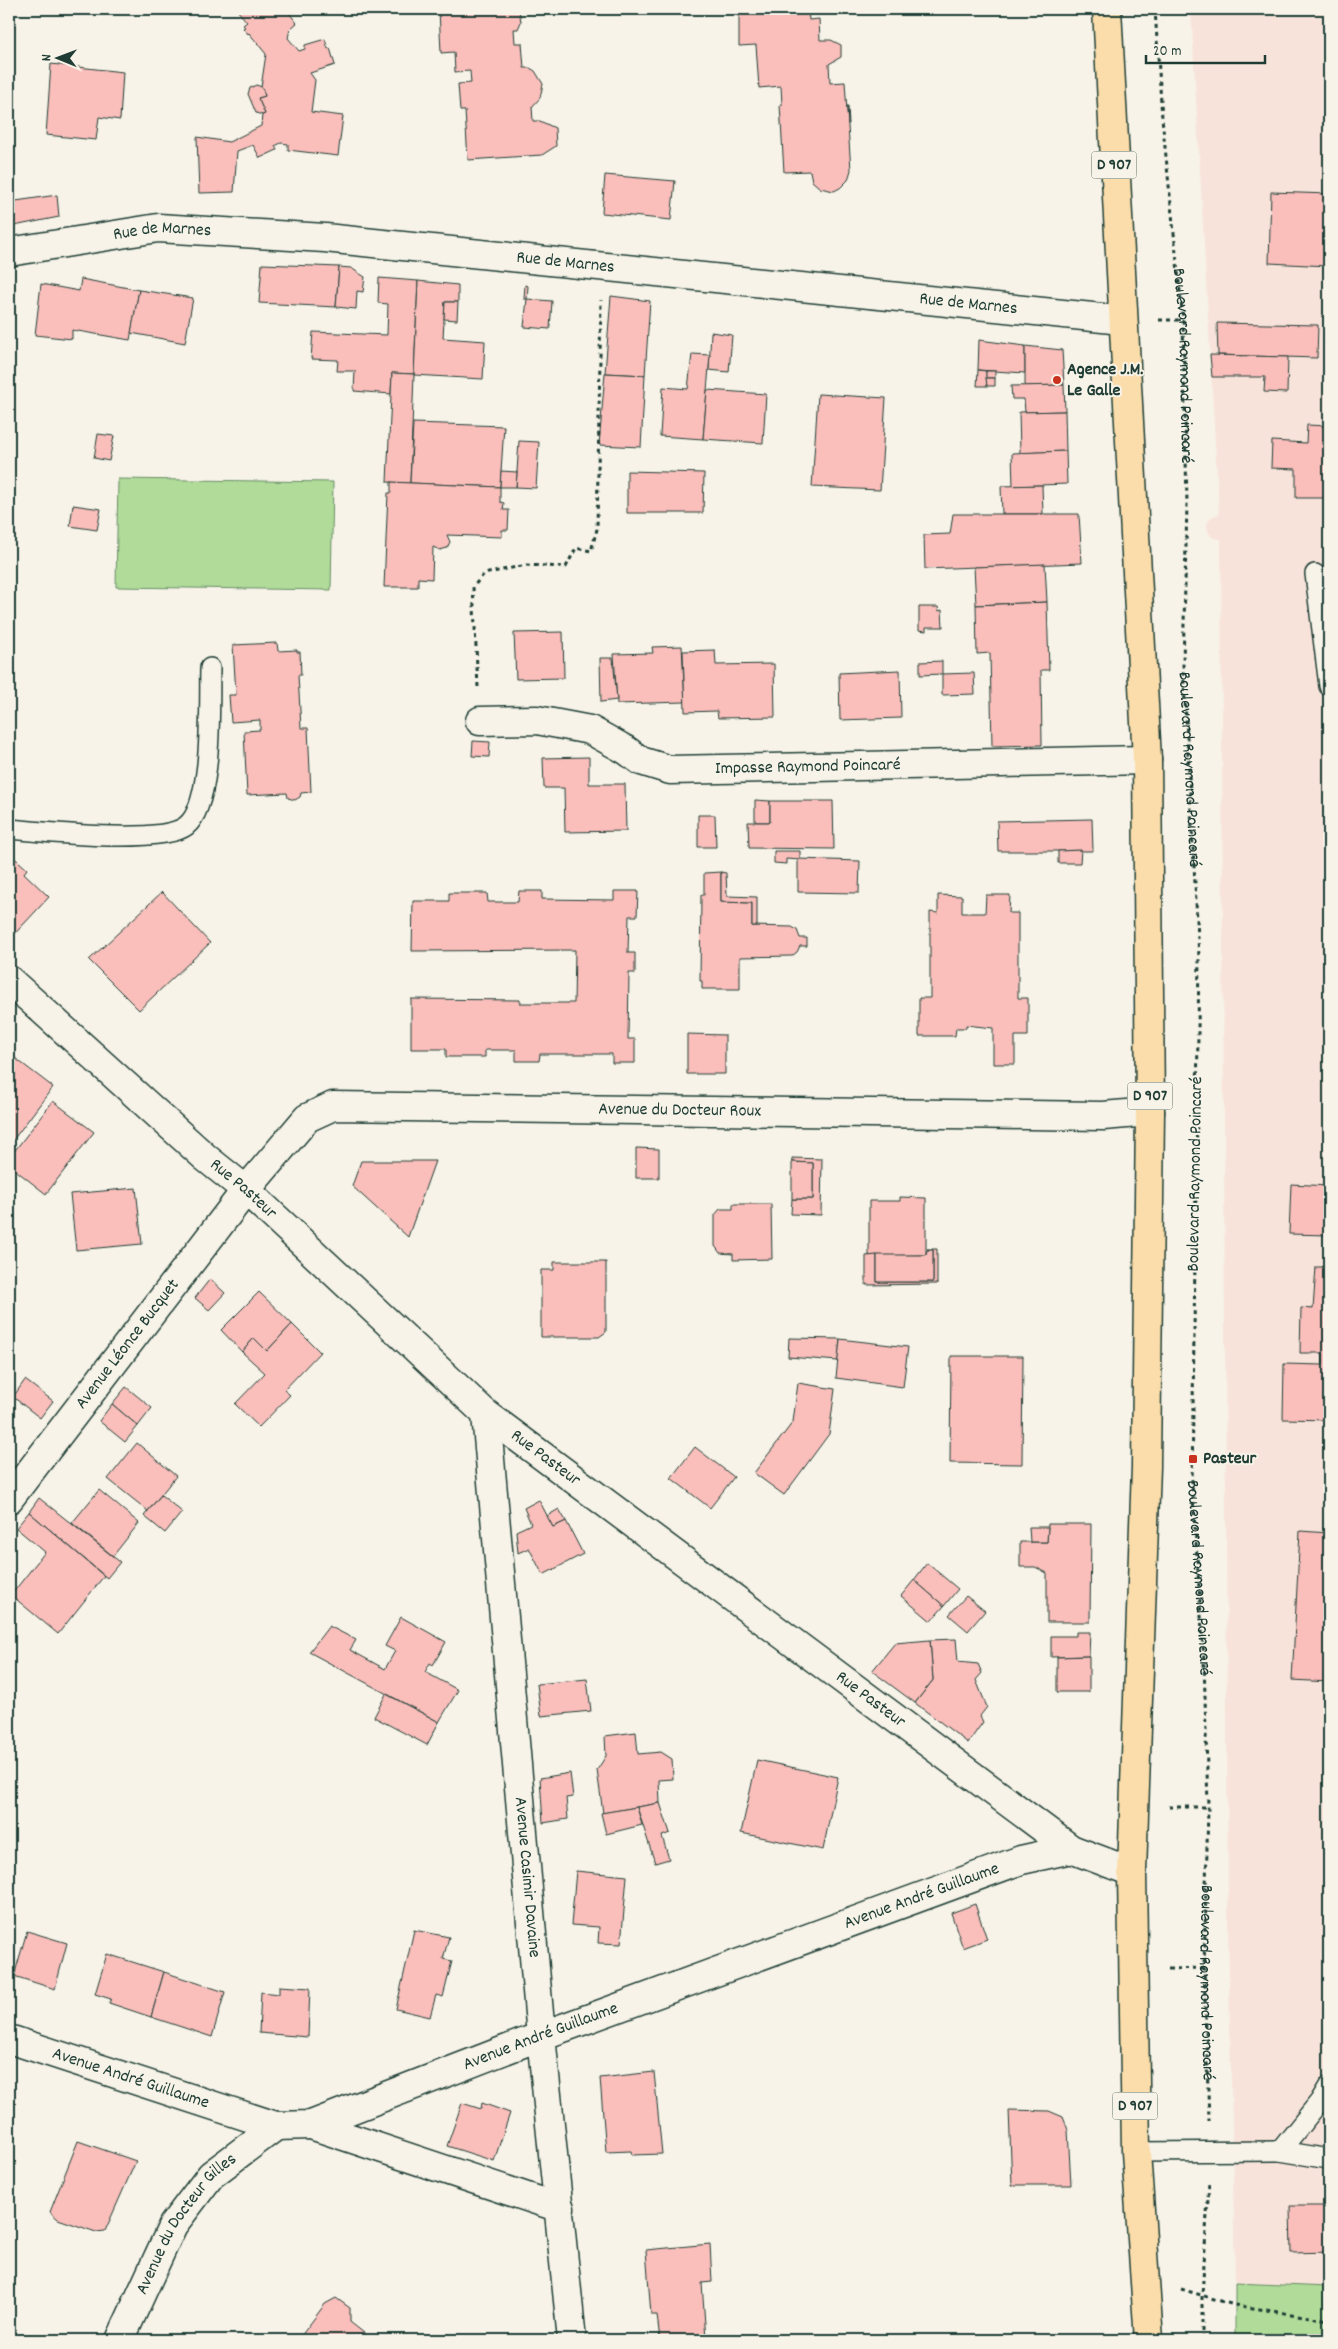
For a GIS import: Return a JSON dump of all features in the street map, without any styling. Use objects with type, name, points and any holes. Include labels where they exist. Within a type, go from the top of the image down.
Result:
[{"type":"main road","name":"D 907","points":[[1107,9],[1122,320],[1147,760],[1150,1112],[1146,1467],[1132,1872],[1136,2152],[1149,2340]]},
{"type":"street","name":"Rue de Marnes","points":[[9,252],[158,228],[324,238],[1122,320]]},
{"type":"street","name":"Impasse Raymond Poincaré","points":[[480,721],[538,720],[590,730],[642,761],[676,770],[1147,760]]},
{"type":"street","name":"Rue Pasteur","points":[[9,980],[206,1158],[246,1190],[486,1414],[1071,1850],[1132,1872]]},
{"type":"street","name":"Avenue du Docteur Roux","points":[[246,1190],[307,1118],[333,1106],[1103,1116],[1150,1112]]},
{"type":"street","name":"Avenue Léonce Bucquet","points":[[9,1499],[246,1190]]},
{"type":"street","name":"Avenue Casimir Davaine","points":[[486,1414],[541,2036],[572,2340]]},
{"type":"street","name":"Avenue André Guillaume","points":[[9,2039],[276,2126],[312,2125],[541,2036],[1021,1860],[1071,1850]]},
{"type":"street","points":[[312,2125],[560,2208]]},
{"type":"street","name":"Avenue du Docteur Gilles","points":[[120,2340],[172,2225],[210,2175],[276,2126]]},
{"type":"lane","points":[[1315,574],[1329,686]]},
{"type":"lane","points":[[9,829],[71,835],[157,835],[186,826],[201,801],[209,749],[210,668]]},
{"type":"lane","points":[[1280,2151],[1320,2102],[1329,2086]]},
{"type":"lane","points":[[1136,2152],[1280,2151],[1329,2159]]},
{"type":"path","name":"Boulevard Raymond Poincaré","points":[[1156,9],[1162,118],[1183,320],[1188,504],[1183,664],[1199,957],[1192,1484],[1204,1660],[1208,1807],[1204,1968],[1210,2152],[1202,2296],[1202,2340]]},
{"type":"path","points":[[480,721],[473,587],[484,574],[517,566],[566,568],[576,548],[591,551],[597,529],[602,267]]},
{"type":"path","points":[[1144,2276],[1234,2305],[1329,2320]]},
{"type":"shaded area","points":[[1191,9],[1329,9],[1329,2287],[1235,2283],[1228,1927],[1221,539],[1213,538],[1208,532],[1207,524],[1211,517],[1219,514]]},
{"type":"green space","points":[[118,479],[333,482],[331,590],[116,587]]},
{"type":"green space","points":[[1235,2283],[1329,2287],[1329,2340],[1235,2340]]},
{"type":"building","points":[[286,9],[297,23],[290,29],[288,38],[299,51],[305,49],[305,45],[325,39],[328,49],[330,48],[335,65],[310,73],[315,80],[311,112],[343,116],[338,156],[288,150],[288,144],[281,143],[275,146],[277,150],[260,158],[253,145],[237,151],[234,192],[199,193],[197,137],[229,142],[261,126],[262,115],[265,114],[258,98],[265,96],[261,87],[266,54],[243,28],[245,27],[243,25],[247,22],[237,10]]},
{"type":"building","points":[[439,9],[519,9],[521,22],[518,29],[514,29],[515,43],[522,43],[524,68],[530,68],[535,71],[543,84],[540,98],[532,107],[533,121],[540,121],[555,128],[556,146],[542,155],[468,160],[465,111],[460,111],[458,84],[471,83],[470,71],[455,72],[454,52],[441,53]]},
{"type":"building","points":[[739,9],[808,9],[809,20],[819,19],[820,40],[831,40],[841,45],[841,57],[829,64],[830,83],[845,82],[851,170],[848,180],[840,188],[834,191],[820,188],[812,181],[810,171],[784,172],[780,105],[782,105],[781,86],[759,88],[756,45],[739,46]]},
{"type":"building","points":[[51,64],[123,72],[120,120],[99,117],[96,140],[46,135]]},
{"type":"building","points":[[256,85],[262,87],[265,96],[258,98],[265,114],[262,115],[256,113],[248,94],[250,88]]},
{"type":"building","points":[[848,106],[849,124],[848,124]]},
{"type":"building","points":[[605,175],[675,181],[671,220],[602,213]]},
{"type":"building","points":[[1271,192],[1329,194],[1328,266],[1269,263]]},
{"type":"building","points":[[57,195],[59,217],[9,227],[9,202]]},
{"type":"building","points":[[262,264],[339,267],[336,307],[259,303]]},
{"type":"building","points":[[339,267],[351,268],[365,277],[363,292],[357,291],[356,309],[336,307]]},
{"type":"building","points":[[379,278],[418,281],[414,374],[392,373],[391,394],[354,391],[355,371],[337,371],[338,360],[311,359],[313,332],[387,335],[388,304],[378,303]]},
{"type":"building","points":[[81,279],[139,290],[130,340],[72,330],[72,339],[35,335],[41,284],[79,291]]},
{"type":"building","points":[[418,281],[458,285],[458,302],[445,302],[443,338],[485,341],[483,379],[414,375]]},
{"type":"building","points":[[525,285],[528,286],[527,299],[524,299]]},
{"type":"building","points":[[139,290],[193,298],[185,343],[131,333]]},
{"type":"building","points":[[611,296],[650,301],[645,375],[605,373]]},
{"type":"building","points":[[527,299],[552,301],[550,329],[524,327]]},
{"type":"building","points":[[445,302],[458,302],[457,320],[444,319]]},
{"type":"building","points":[[1217,323],[1318,325],[1317,358],[1218,355]]},
{"type":"building","points":[[711,332],[732,335],[729,372],[709,370]]},
{"type":"building","points":[[979,340],[1025,346],[1025,373],[978,370]]},
{"type":"building","points":[[1025,346],[1062,350],[1064,385],[1025,386]]},
{"type":"building","points":[[692,354],[710,355],[703,439],[660,436],[663,387],[688,389]]},
{"type":"building","points":[[1210,355],[1288,357],[1287,393],[1264,392],[1265,377],[1212,377]]},
{"type":"building","points":[[978,370],[986,371],[987,386],[977,386]]},
{"type":"building","points":[[986,371],[995,371],[995,378],[986,378]]},
{"type":"building","points":[[392,373],[414,374],[410,483],[387,482]]},
{"type":"building","points":[[605,373],[645,375],[641,447],[599,445]]},
{"type":"building","points":[[986,378],[995,378],[995,386],[987,386]]},
{"type":"building","points":[[1064,385],[1065,411],[1025,412],[1024,399],[1012,399],[1011,386]]},
{"type":"building","points":[[707,390],[766,394],[763,443],[703,439]]},
{"type":"building","points":[[818,394],[886,398],[880,490],[812,487]]},
{"type":"building","points":[[1065,411],[1066,451],[1020,453],[1019,412]]},
{"type":"building","points":[[413,423],[504,426],[500,487],[410,483]]},
{"type":"building","points":[[1307,425],[1328,426],[1327,498],[1296,498],[1296,469],[1271,468],[1272,441],[1306,443]]},
{"type":"building","points":[[98,434],[114,436],[109,461],[94,458]]},
{"type":"building","points":[[519,441],[539,442],[536,488],[516,487]]},
{"type":"building","points":[[1066,451],[1067,484],[1013,486],[1012,453]]},
{"type":"building","points":[[501,471],[517,472],[516,487],[500,487]]},
{"type":"building","points":[[627,471],[704,473],[703,513],[627,513]]},
{"type":"building","points":[[391,482],[500,487],[500,502],[504,503],[503,510],[509,510],[508,530],[502,530],[502,537],[447,535],[450,542],[447,548],[440,550],[433,547],[432,579],[418,578],[418,587],[384,587],[388,493],[391,493]]},
{"type":"building","points":[[1042,485],[1043,514],[1002,514],[1001,486]]},
{"type":"building","points":[[73,505],[101,509],[97,530],[70,526]]},
{"type":"building","points":[[953,514],[1079,514],[1082,563],[925,569],[924,535],[950,534]]},
{"type":"building","points":[[1045,564],[1047,602],[976,605],[974,567]]},
{"type":"building","points":[[1047,602],[1049,670],[1041,670],[1042,745],[992,746],[990,653],[977,654],[976,605]]},
{"type":"building","points":[[919,607],[938,607],[939,611],[942,610],[943,627],[926,627],[926,631],[919,630]]},
{"type":"building","points":[[563,632],[564,678],[516,679],[514,633]]},
{"type":"building","points":[[277,643],[278,651],[297,650],[297,652],[300,652],[301,675],[298,675],[301,728],[308,728],[311,792],[301,793],[300,797],[295,800],[288,798],[287,793],[247,795],[244,731],[260,730],[260,720],[231,722],[229,695],[236,695],[233,645]]},
{"type":"building","points":[[682,646],[685,702],[617,704],[614,654],[653,653],[652,647]]},
{"type":"building","points":[[715,650],[716,665],[774,664],[775,717],[718,718],[717,711],[685,712],[683,651]]},
{"type":"building","points":[[600,658],[613,658],[617,700],[601,702]]},
{"type":"building","points":[[942,661],[942,674],[920,675],[920,662]]},
{"type":"building","points":[[900,670],[901,718],[840,720],[839,673]]},
{"type":"building","points":[[974,673],[975,694],[942,695],[942,674]]},
{"type":"building","points":[[473,741],[490,742],[489,757],[472,756]]},
{"type":"building","points":[[589,757],[589,784],[625,784],[626,831],[565,832],[564,788],[544,788],[543,758]]},
{"type":"building","points":[[755,800],[770,801],[770,822],[755,822]]},
{"type":"building","points":[[770,801],[833,801],[834,849],[749,848],[748,822],[770,822]]},
{"type":"building","points":[[698,815],[715,815],[716,847],[698,847]]},
{"type":"building","points":[[1092,819],[1093,851],[998,851],[997,821]]},
{"type":"building","points":[[1081,850],[1080,863],[1058,863],[1058,851]]},
{"type":"building","points":[[774,851],[800,851],[800,860],[786,859],[786,864],[774,863]]},
{"type":"building","points":[[9,853],[27,869],[24,873],[49,897],[9,940]]},
{"type":"building","points":[[798,859],[860,861],[859,893],[798,892]]},
{"type":"building","points":[[721,872],[721,902],[752,903],[752,926],[792,927],[797,930],[800,938],[807,938],[807,946],[800,946],[792,956],[740,957],[740,989],[702,989],[702,981],[700,981],[701,895],[704,895],[704,873]]},
{"type":"building","points":[[721,872],[726,873],[727,896],[757,897],[757,926],[752,926],[752,903],[721,902]]},
{"type":"building","points":[[519,891],[542,891],[542,899],[614,900],[614,891],[638,891],[637,916],[629,916],[628,953],[635,953],[635,973],[629,973],[628,1039],[635,1039],[635,1063],[612,1063],[612,1054],[540,1054],[539,1061],[516,1061],[516,1050],[485,1050],[485,1057],[446,1057],[446,1049],[411,1049],[411,999],[520,1000],[520,1003],[574,1003],[575,950],[412,951],[413,901],[449,901],[449,893],[487,893],[488,902],[518,902]]},
{"type":"building","points":[[162,892],[210,943],[139,1010],[89,960]]},
{"type":"building","points":[[938,895],[962,896],[962,913],[985,913],[986,895],[1010,895],[1009,913],[1018,913],[1018,998],[1028,998],[1028,1036],[1015,1036],[1015,1064],[993,1064],[993,1028],[966,1025],[966,1028],[956,1028],[955,1036],[919,1036],[919,998],[930,998],[930,912],[938,913]]},
{"type":"building","points":[[687,1034],[725,1035],[725,1074],[687,1074]]},
{"type":"building","points":[[11,1055],[53,1087],[10,1144],[9,1058]]},
{"type":"building","points":[[53,1101],[94,1132],[46,1194],[9,1165],[9,1158]]},
{"type":"building","points":[[636,1148],[659,1149],[659,1178],[636,1178]]},
{"type":"building","points":[[792,1158],[822,1159],[821,1215],[791,1214],[792,1199],[813,1199],[813,1163],[792,1162]]},
{"type":"building","points":[[361,1161],[435,1161],[408,1237],[352,1186]]},
{"type":"building","points":[[792,1162],[813,1163],[813,1199],[792,1199]]},
{"type":"building","points":[[1291,1184],[1329,1186],[1329,1420],[1283,1419],[1284,1364],[1323,1365],[1323,1353],[1300,1353],[1301,1308],[1313,1309],[1316,1267],[1326,1267],[1327,1235],[1289,1234]]},
{"type":"building","points":[[136,1188],[142,1244],[76,1250],[70,1194]]},
{"type":"building","points":[[900,1197],[926,1198],[926,1255],[869,1256],[869,1201],[900,1201]]},
{"type":"building","points":[[733,1204],[771,1204],[772,1259],[733,1260],[733,1254],[720,1253],[715,1246],[715,1215],[720,1209],[733,1209]]},
{"type":"building","points":[[927,1249],[937,1249],[937,1284],[866,1285],[866,1256],[877,1255],[877,1282],[933,1282],[933,1250]]},
{"type":"building","points":[[927,1250],[933,1250],[933,1282],[877,1282],[877,1255],[926,1255]]},
{"type":"building","points":[[554,1262],[606,1262],[606,1332],[599,1337],[541,1337],[541,1270],[554,1270]]},
{"type":"building","points":[[210,1279],[225,1293],[209,1310],[195,1298]]},
{"type":"building","points":[[259,1292],[292,1324],[267,1351],[254,1338],[242,1352],[221,1330]]},
{"type":"building","points":[[292,1324],[320,1352],[284,1390],[290,1395],[259,1427],[235,1404],[265,1373],[242,1352],[254,1338],[267,1351]]},
{"type":"building","points":[[789,1338],[840,1339],[838,1361],[788,1357]]},
{"type":"building","points":[[840,1339],[908,1347],[903,1387],[836,1378]]},
{"type":"building","points":[[951,1356],[1023,1356],[1022,1464],[950,1463]]},
{"type":"building","points":[[25,1380],[53,1401],[40,1418],[13,1397]]},
{"type":"building","points":[[798,1383],[835,1389],[829,1434],[784,1495],[754,1473],[793,1422]]},
{"type":"building","points":[[126,1387],[152,1408],[138,1426],[112,1404]]},
{"type":"building","points":[[112,1404],[138,1426],[125,1442],[99,1421]]},
{"type":"building","points":[[137,1443],[176,1476],[148,1511],[108,1479]]},
{"type":"building","points":[[695,1447],[734,1477],[710,1508],[671,1478]]},
{"type":"building","points":[[99,1490],[139,1523],[113,1556],[72,1523]]},
{"type":"building","points":[[161,1495],[182,1512],[165,1533],[144,1516]]},
{"type":"building","points":[[39,1498],[120,1562],[107,1578],[29,1512]]},
{"type":"building","points":[[539,1500],[553,1527],[566,1521],[583,1554],[543,1575],[529,1548],[518,1553],[516,1531],[531,1524],[524,1508]]},
{"type":"building","points":[[559,1509],[566,1521],[553,1527],[547,1516]]},
{"type":"building","points":[[29,1512],[104,1576],[58,1634],[11,1595],[45,1552],[16,1528]]},
{"type":"building","points":[[1048,1524],[1091,1524],[1090,1622],[1047,1622],[1047,1573],[1035,1567],[1020,1567],[1020,1542],[1047,1542]]},
{"type":"building","points":[[1029,1527],[1048,1527],[1047,1542],[1030,1542]]},
{"type":"building","points":[[1300,1531],[1329,1533],[1329,1682],[1292,1680]]},
{"type":"building","points":[[927,1563],[958,1589],[944,1606],[914,1580]]},
{"type":"building","points":[[914,1580],[944,1606],[931,1621],[901,1596]]},
{"type":"building","points":[[966,1596],[985,1611],[968,1631],[949,1615]]},
{"type":"building","points":[[401,1617],[446,1642],[433,1665],[430,1663],[425,1672],[458,1690],[439,1722],[309,1652],[329,1626],[356,1640],[350,1650],[385,1669],[395,1651],[385,1646]]},
{"type":"building","points":[[1076,1632],[1090,1632],[1089,1656],[1051,1657],[1051,1636],[1076,1636]]},
{"type":"building","points":[[956,1639],[958,1662],[978,1664],[982,1673],[976,1680],[987,1707],[980,1716],[983,1722],[968,1743],[915,1703],[933,1680],[930,1640]]},
{"type":"building","points":[[930,1640],[933,1680],[915,1703],[872,1671],[895,1643]]},
{"type":"building","points":[[1089,1656],[1089,1692],[1057,1692],[1057,1657]]},
{"type":"building","points":[[587,1679],[591,1711],[541,1716],[537,1684]]},
{"type":"building","points":[[386,1694],[439,1722],[427,1745],[374,1717]]},
{"type":"building","points":[[636,1732],[638,1754],[661,1752],[672,1759],[673,1779],[659,1780],[660,1803],[603,1813],[597,1770],[606,1756],[605,1736]]},
{"type":"building","points":[[757,1760],[838,1777],[823,1850],[741,1833]]},
{"type":"building","points":[[570,1773],[573,1797],[566,1798],[568,1819],[543,1823],[540,1778]]},
{"type":"building","points":[[660,1803],[670,1833],[662,1836],[669,1859],[655,1863],[637,1807]]},
{"type":"building","points":[[637,1807],[642,1825],[606,1834],[601,1813]]},
{"type":"building","points":[[576,1871],[627,1876],[621,1944],[598,1943],[599,1927],[571,1925]]},
{"type":"building","points":[[975,1904],[987,1939],[963,1948],[951,1913]]},
{"type":"building","points":[[414,1930],[449,1937],[443,1959],[452,1961],[443,1997],[436,1995],[430,2017],[396,2009]]},
{"type":"building","points":[[27,1931],[67,1943],[55,1989],[14,1976]]},
{"type":"building","points":[[107,1954],[164,1972],[151,2017],[109,2003],[111,1999],[95,1994]]},
{"type":"building","points":[[164,1972],[225,1992],[212,2037],[151,2017]]},
{"type":"building","points":[[279,1986],[310,1988],[308,2037],[259,2033],[261,1992],[279,1994]]},
{"type":"building","points":[[654,2072],[662,2154],[632,2155],[631,2151],[606,2152],[600,2078]]},
{"type":"building","points":[[462,2103],[481,2109],[482,2103],[510,2113],[494,2161],[447,2146]]},
{"type":"building","points":[[1009,2110],[1049,2111],[1063,2117],[1068,2130],[1071,2185],[1012,2185]]},
{"type":"building","points":[[78,2141],[136,2161],[105,2231],[96,2232],[58,2219],[50,2212]]},
{"type":"building","points":[[1290,2206],[1329,2206],[1329,2252],[1291,2253]]},
{"type":"building","points":[[710,2244],[712,2282],[702,2283],[706,2338],[660,2340],[657,2315],[651,2315],[646,2250]]},
{"type":"building","points":[[336,2298],[350,2308],[350,2322],[373,2340],[298,2340],[325,2304]]},
{"type":"building","points":[[149,2334],[163,2340],[146,2340]]},
{"type":"place","name":"Agence J.M. Le Galle","points":[[1057,380]]},
{"type":"place","name":"Pasteur","points":[[1193,1459]]}]
